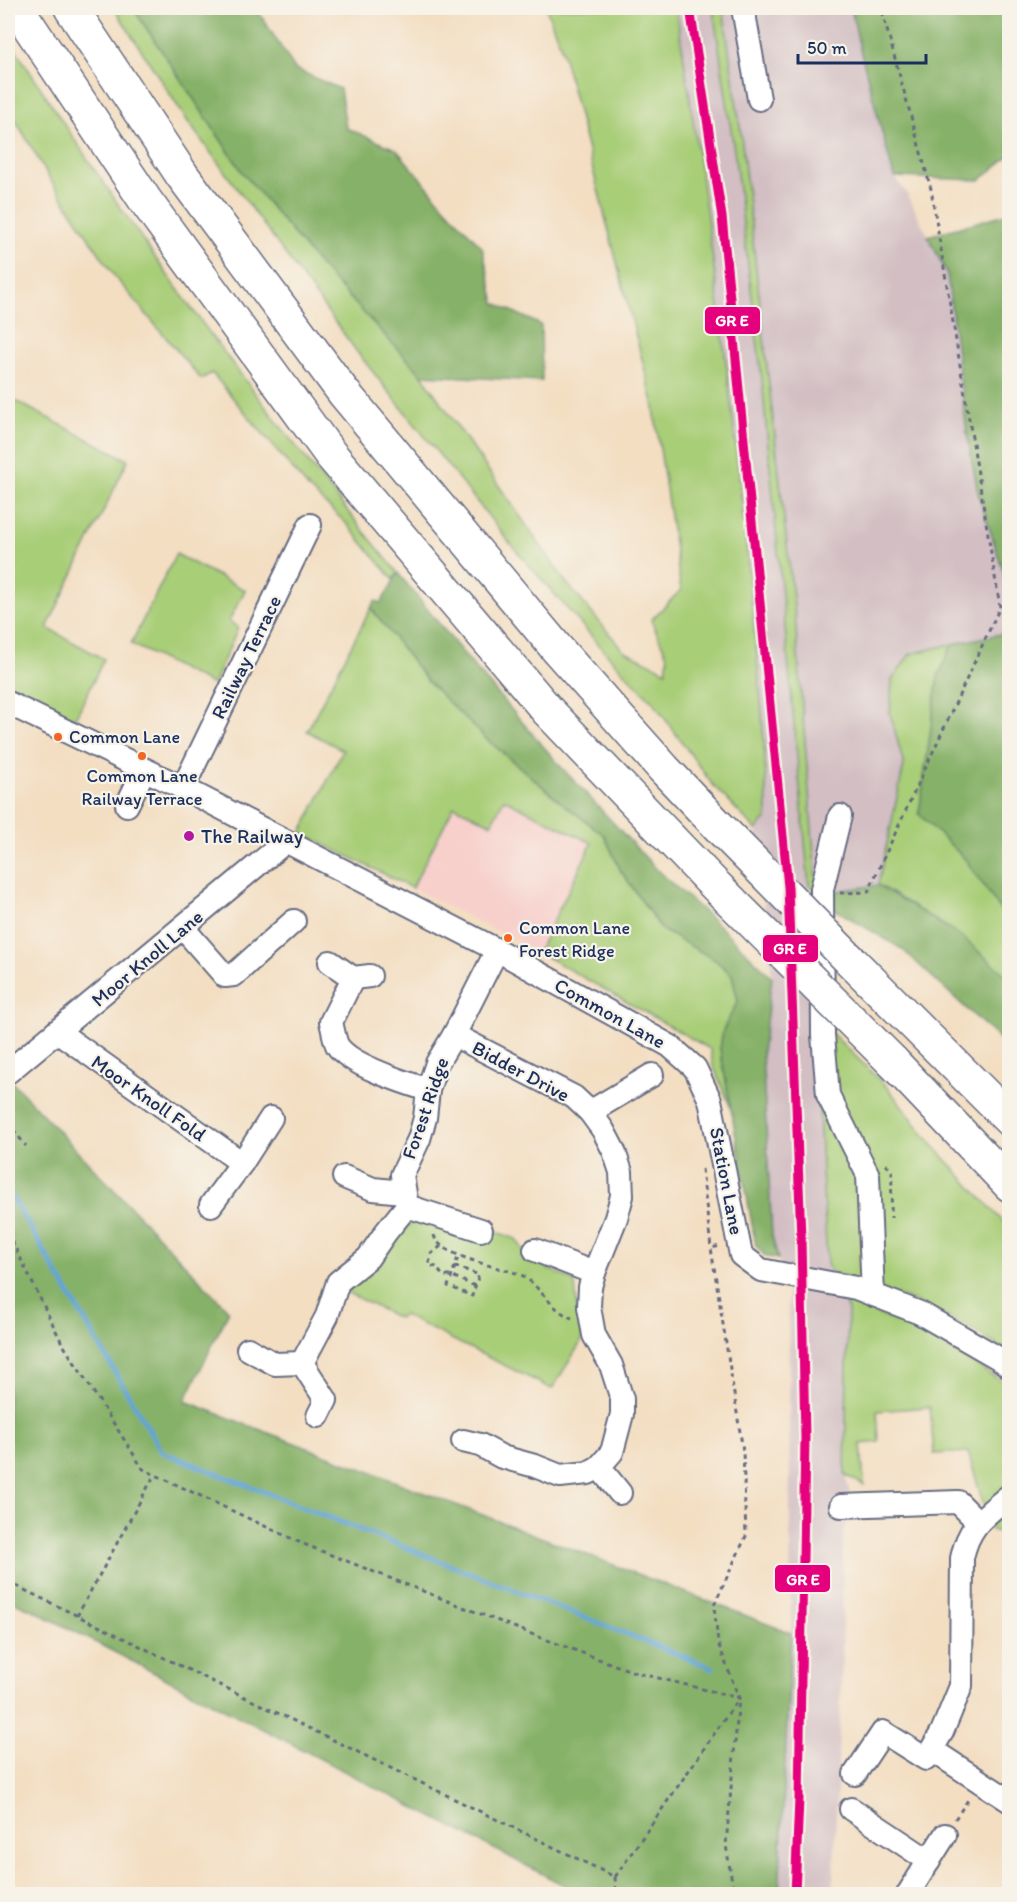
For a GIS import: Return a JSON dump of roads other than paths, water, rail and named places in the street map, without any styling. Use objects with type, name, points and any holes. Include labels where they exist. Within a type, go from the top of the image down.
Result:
[{"type":"highway","points":[[17,8],[144,200],[331,455],[548,711],[710,879],[892,1061],[1010,1185]]},
{"type":"highway","points":[[71,8],[182,175],[344,393],[558,650],[664,769],[723,831],[1010,1120]]},
{"type":"street","points":[[743,8],[759,99]]},
{"type":"street","name":"Railway Terrace","points":[[183,788],[310,525]]},
{"type":"street","name":"Common Lane","points":[[8,703],[183,788],[497,950],[670,1046],[695,1068]]},
{"type":"street","points":[[127,805],[144,770]]},
{"type":"street","points":[[840,816],[822,889],[823,1035],[828,1095],[868,1175],[864,1291]]},
{"type":"street","name":"Moor Knoll Lane","points":[[8,1072],[285,842]]},
{"type":"street","points":[[183,928],[225,975],[229,976],[234,975],[294,921]]},
{"type":"street","name":"Forest Ridge","points":[[302,1363],[327,1316],[338,1282],[368,1258],[405,1199],[402,1174],[419,1139],[425,1118],[428,1090],[437,1063],[454,1035],[497,950]]},
{"type":"street","points":[[330,962],[362,977],[331,1022],[338,1046],[367,1067],[428,1090]]},
{"type":"street","name":"Moor Knoll Fold","points":[[57,1031],[242,1163]]},
{"type":"street","name":"Bidder Drive","points":[[454,1035],[574,1097],[590,1112],[614,1150],[621,1172],[622,1196],[590,1287],[590,1319],[594,1335],[618,1382],[622,1398],[622,1414],[612,1452],[599,1467]]},
{"type":"street","name":"Station Lane","points":[[695,1068],[710,1100],[741,1255],[761,1270],[864,1291],[920,1313],[1010,1367]]},
{"type":"street","points":[[590,1112],[652,1075]]},
{"type":"street","points":[[211,1205],[271,1119]]},
{"type":"street","points":[[344,1177],[405,1199],[435,1215],[481,1230]]},
{"type":"street","points":[[535,1250],[594,1273]]},
{"type":"street","points":[[248,1349],[275,1364],[302,1363],[326,1400],[318,1416]]},
{"type":"street","points":[[463,1441],[480,1445],[502,1456],[560,1476],[588,1473],[599,1467],[620,1493]]},
{"type":"street","points":[[929,1754],[942,1732],[961,1686],[962,1558],[970,1530],[1010,1495]]},
{"type":"street","points":[[841,1506],[958,1502],[978,1522]]},
{"type":"street","points":[[855,1774],[883,1732],[980,1780],[1010,1801]]},
{"type":"street","points":[[851,1809],[928,1861]]},
{"type":"street","points":[[908,1894],[945,1835]]},
{"type":"waterway","points":[[8,1190],[162,1452],[713,1668]]},
{"type":"place","name":"Common Lane","points":[[58,737]]},
{"type":"place","name":"Common Lane Railway Terrace","points":[[142,756]]},
{"type":"place","name":"The Railway","points":[[189,836]]},
{"type":"place","name":"Common Lane Forest Ridge","points":[[508,938]]}]
